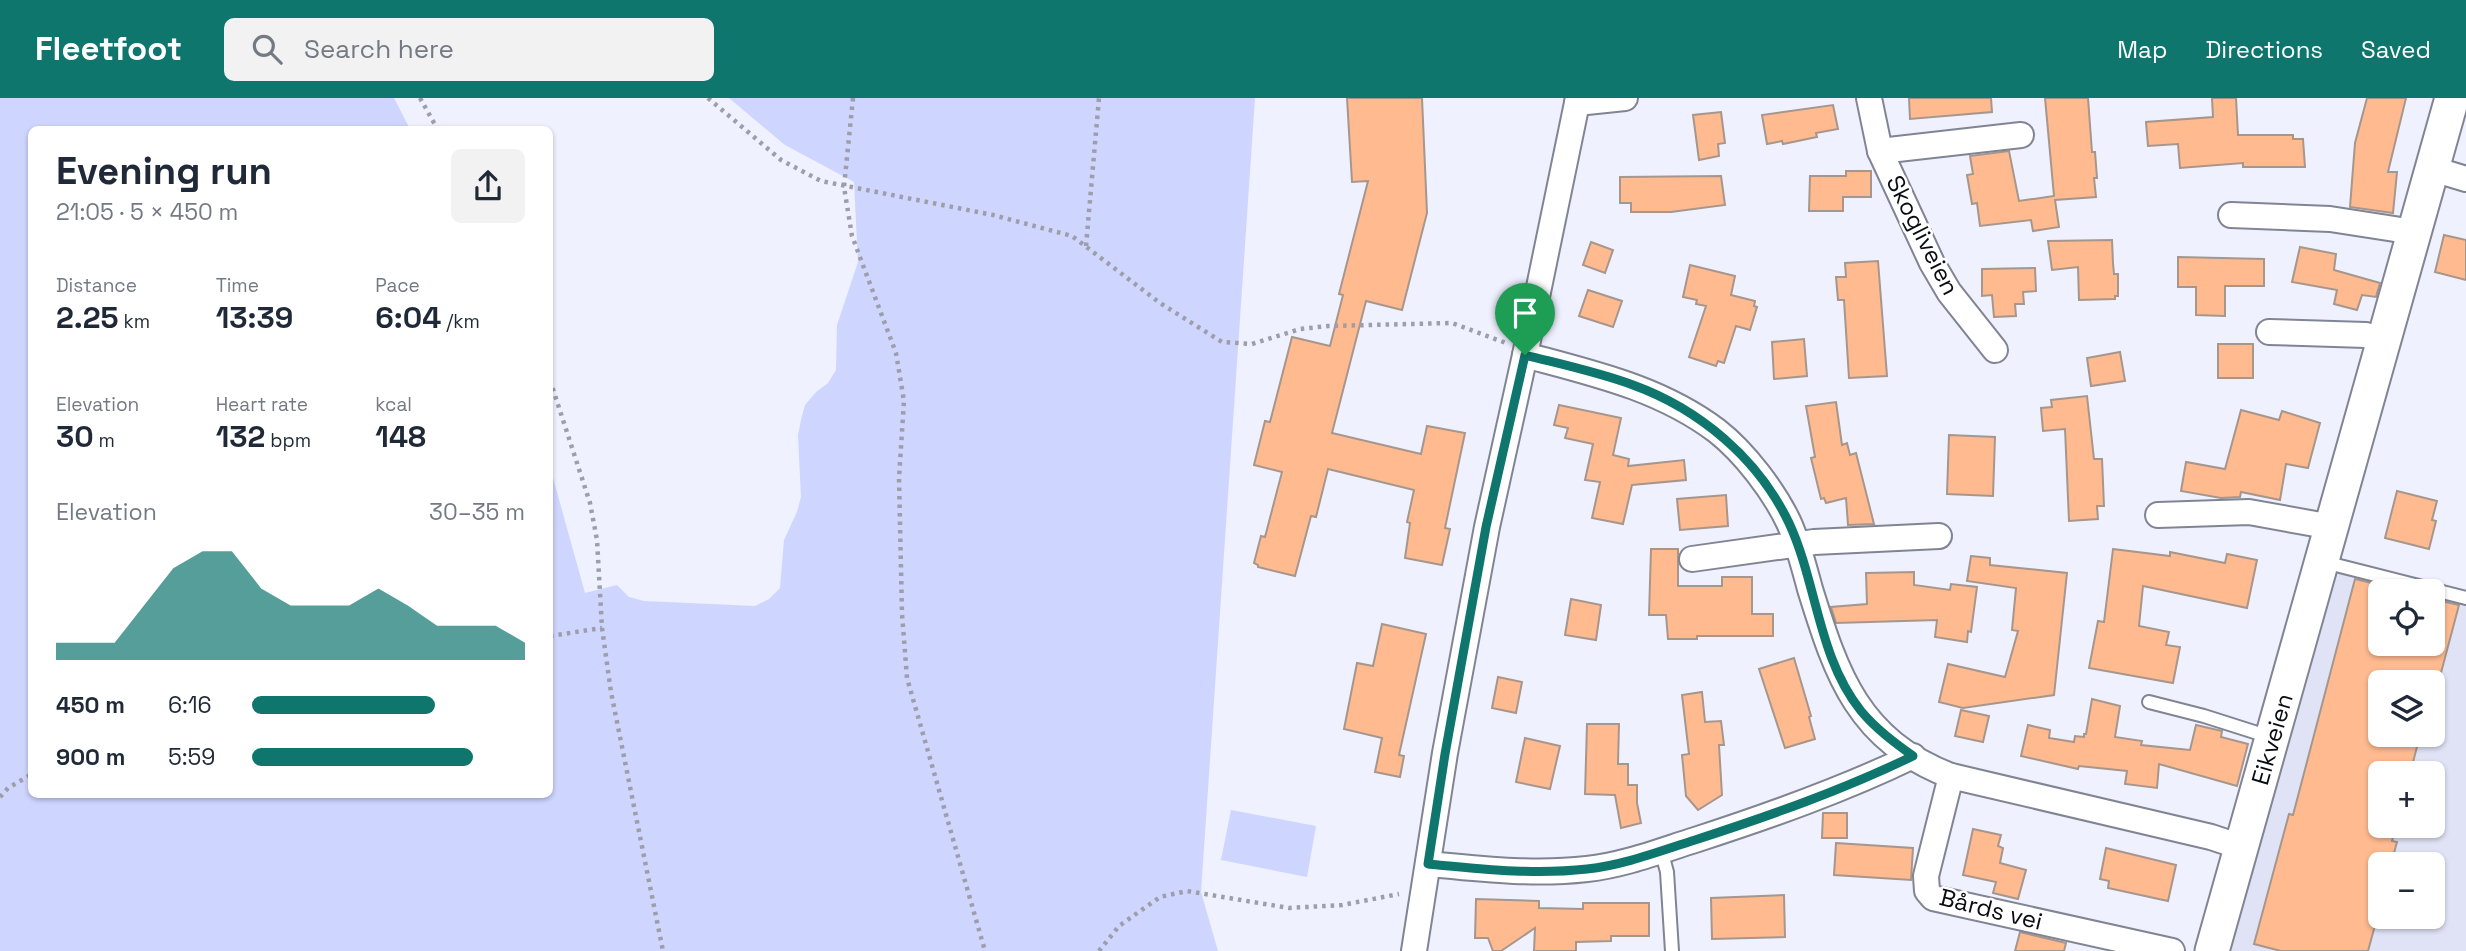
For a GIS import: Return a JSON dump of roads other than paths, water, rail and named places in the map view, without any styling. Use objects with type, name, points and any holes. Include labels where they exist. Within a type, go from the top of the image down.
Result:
[{"type":"main road","name":"Eikveien","points":[[2212,951],[2452,98]]},
{"type":"street","points":[[1414,951],[1445,754],[1486,527],[1578,101],[1625,98]]},
{"type":"street","name":"Skogliveien","points":[[1869,98],[1874,134],[1880,151],[1938,272],[1949,292],[1995,350]]},
{"type":"street","name":"Skogliveien","points":[[1880,151],[2021,135]]},
{"type":"street","points":[[2433,169],[2466,179]]},
{"type":"street","points":[[2231,215],[2330,219],[2414,232]]},
{"type":"street","points":[[2269,332],[2367,335],[2384,342]]},
{"type":"street","points":[[1525,355],[1631,384],[1684,409],[1718,432],[1765,483],[1788,522],[1828,646],[1853,700],[1889,738],[1913,756],[1951,776],[2211,837],[2241,847]]},
{"type":"street","points":[[2158,515],[2249,512],[2332,527]]},
{"type":"street","points":[[1692,559],[1797,544],[1939,536]]},
{"type":"street","points":[[1428,864],[1551,872],[1590,869],[1745,823],[1863,780],[1913,756]]},
{"type":"street","name":"Bårds vei","points":[[1951,776],[1926,876],[1927,891],[1933,898],[2172,951]]},
{"type":"lane","points":[[2322,562],[2466,598]]},
{"type":"lane","points":[[2149,702],[2273,737]]},
{"type":"lane","points":[[1661,850],[1667,872],[1672,951]]}]
